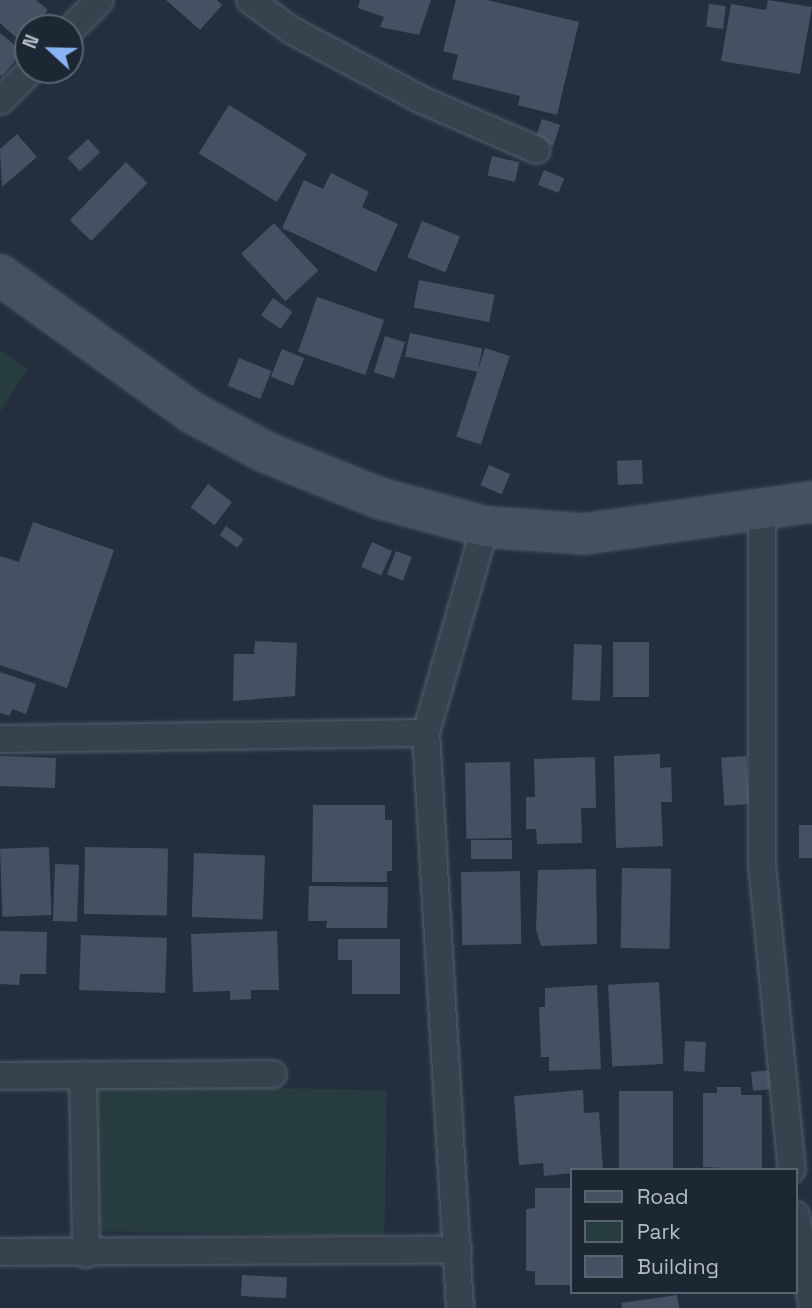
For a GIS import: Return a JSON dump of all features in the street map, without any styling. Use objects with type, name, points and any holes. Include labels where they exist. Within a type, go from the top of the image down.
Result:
[{"type":"street","points":[[84,16],[100,0]]},
{"type":"street","points":[[250,0],[291,30],[422,100],[537,150]]},
{"type":"street","points":[[0,101],[17,84]]},
{"type":"street","points":[[0,275],[193,413],[265,452],[379,498],[485,527],[584,534],[761,512],[812,502]]},
{"type":"street","points":[[761,512],[762,865],[792,1168]]},
{"type":"street","points":[[460,1308],[426,733],[485,527]]},
{"type":"street","points":[[0,739],[426,733]]},
{"type":"street","points":[[83,1074],[86,1254]]},
{"type":"street","points":[[0,1076],[273,1074]]},
{"type":"street","points":[[798,1226],[812,1304]]},
{"type":"street","points":[[0,1252],[86,1254],[458,1250]]},
{"type":"green space","points":[[0,350],[28,369],[0,412]]},
{"type":"green space","points":[[94,1085],[387,1090],[384,1236],[91,1231]]},
{"type":"building","points":[[0,0],[36,0],[48,10],[45,14],[14,14],[14,36],[0,23]]},
{"type":"building","points":[[166,0],[217,0],[222,5],[200,30]]},
{"type":"building","points":[[360,0],[431,0],[419,35],[380,27],[384,17],[358,8]]},
{"type":"building","points":[[456,0],[487,0],[579,22],[557,115],[518,105],[520,96],[452,79],[458,55],[443,51]]},
{"type":"building","points":[[768,0],[812,7],[800,74],[721,61],[731,4],[766,10]]},
{"type":"building","points":[[709,4],[726,6],[723,29],[706,27]]},
{"type":"building","points":[[0,33],[14,45],[14,62],[0,75]]},
{"type":"building","points":[[229,105],[307,154],[277,202],[199,153]]},
{"type":"building","points":[[542,119],[560,125],[553,146],[535,140]]},
{"type":"building","points":[[17,134],[37,157],[2,187],[0,149]]},
{"type":"building","points":[[88,139],[100,152],[80,171],[68,158]]},
{"type":"building","points":[[492,156],[519,162],[515,182],[488,175]]},
{"type":"building","points":[[126,162],[148,183],[91,241],[70,220]]},
{"type":"building","points":[[544,170],[564,178],[558,193],[538,185]]},
{"type":"building","points":[[331,173],[369,192],[362,207],[398,224],[376,272],[282,228],[304,180],[323,189]]},
{"type":"building","points":[[422,221],[460,236],[445,273],[407,257]]},
{"type":"building","points":[[274,223],[318,271],[285,301],[241,254]]},
{"type":"building","points":[[419,280],[495,295],[489,322],[414,307]]},
{"type":"building","points":[[317,297],[384,320],[365,375],[298,352]]},
{"type":"building","points":[[273,298],[293,312],[281,329],[261,315]]},
{"type":"building","points":[[410,333],[482,348],[477,372],[405,356]]},
{"type":"building","points":[[385,336],[405,342],[394,378],[374,372]]},
{"type":"building","points":[[485,348],[510,356],[481,444],[456,436]]},
{"type":"building","points":[[282,349],[304,358],[293,386],[271,377]]},
{"type":"building","points":[[239,358],[271,371],[260,399],[228,386]]},
{"type":"building","points":[[642,460],[643,484],[618,485],[617,461]]},
{"type":"building","points":[[489,465],[510,474],[502,494],[480,485]]},
{"type":"building","points":[[208,484],[232,502],[215,525],[191,507]]},
{"type":"building","points":[[33,522],[114,550],[67,688],[0,665],[0,556],[19,562]]},
{"type":"building","points":[[226,526],[244,539],[237,548],[220,535]]},
{"type":"building","points":[[372,542],[392,551],[381,576],[361,567]]},
{"type":"building","points":[[396,551],[412,557],[403,580],[387,574]]},
{"type":"building","points":[[255,641],[297,643],[295,696],[233,701],[234,654],[254,654]]},
{"type":"building","points":[[613,642],[649,642],[649,697],[613,697]]},
{"type":"building","points":[[574,644],[602,645],[600,701],[572,700]]},
{"type":"building","points":[[0,672],[36,684],[26,714],[12,709],[10,716],[0,713]]},
{"type":"building","points":[[660,754],[660,768],[671,767],[672,802],[661,802],[663,846],[616,848],[614,756]]},
{"type":"building","points":[[0,756],[56,758],[55,788],[0,786]]},
{"type":"building","points":[[746,756],[749,804],[724,806],[721,758]]},
{"type":"building","points":[[595,757],[596,808],[581,808],[582,843],[537,844],[536,829],[526,829],[526,797],[535,797],[534,759]]},
{"type":"building","points":[[510,762],[511,838],[466,839],[465,763]]},
{"type":"building","points":[[313,805],[385,805],[385,820],[392,820],[392,871],[387,871],[387,882],[312,882]]},
{"type":"building","points":[[799,825],[812,825],[812,858],[799,858]]},
{"type":"building","points":[[471,840],[512,840],[512,859],[471,859]]},
{"type":"building","points":[[49,847],[51,915],[2,917],[0,849]]},
{"type":"building","points":[[85,847],[168,848],[167,915],[84,914]]},
{"type":"building","points":[[194,853],[265,855],[263,919],[192,917]]},
{"type":"building","points":[[55,864],[79,865],[77,922],[53,921]]},
{"type":"building","points":[[622,868],[671,869],[670,949],[621,948]]},
{"type":"building","points":[[596,869],[597,944],[541,946],[536,929],[538,870]]},
{"type":"building","points":[[520,871],[521,944],[462,945],[461,872]]},
{"type":"building","points":[[309,886],[388,887],[387,928],[326,928],[327,921],[308,921]]},
{"type":"building","points":[[0,931],[47,932],[46,974],[20,974],[19,985],[0,984]]},
{"type":"building","points":[[277,931],[279,990],[251,990],[251,999],[230,1000],[230,991],[193,992],[191,934]]},
{"type":"building","points":[[81,935],[167,938],[165,993],[79,990]]},
{"type":"building","points":[[338,939],[400,939],[400,994],[352,994],[352,960],[338,960]]},
{"type":"building","points":[[659,982],[663,1064],[612,1067],[608,985]]},
{"type":"building","points":[[597,985],[601,1069],[549,1071],[549,1057],[541,1057],[539,1007],[545,1007],[545,988]]},
{"type":"building","points":[[685,1041],[706,1042],[704,1072],[683,1071]]},
{"type":"building","points":[[771,1070],[773,1089],[753,1091],[751,1072]]},
{"type":"building","points":[[717,1087],[741,1087],[741,1095],[762,1095],[762,1168],[703,1167],[703,1093],[717,1093]]},
{"type":"building","points":[[583,1090],[584,1113],[599,1112],[603,1168],[570,1168],[570,1173],[544,1176],[543,1163],[519,1165],[514,1096]]},
{"type":"building","points":[[619,1091],[673,1091],[673,1168],[619,1168]]},
{"type":"building","points":[[535,1188],[570,1188],[570,1285],[535,1285],[535,1271],[526,1271],[526,1209],[535,1208]]},
{"type":"building","points":[[242,1275],[287,1277],[286,1298],[241,1296]]},
{"type":"building","points":[[677,1295],[679,1308],[622,1308],[621,1303]]}]
